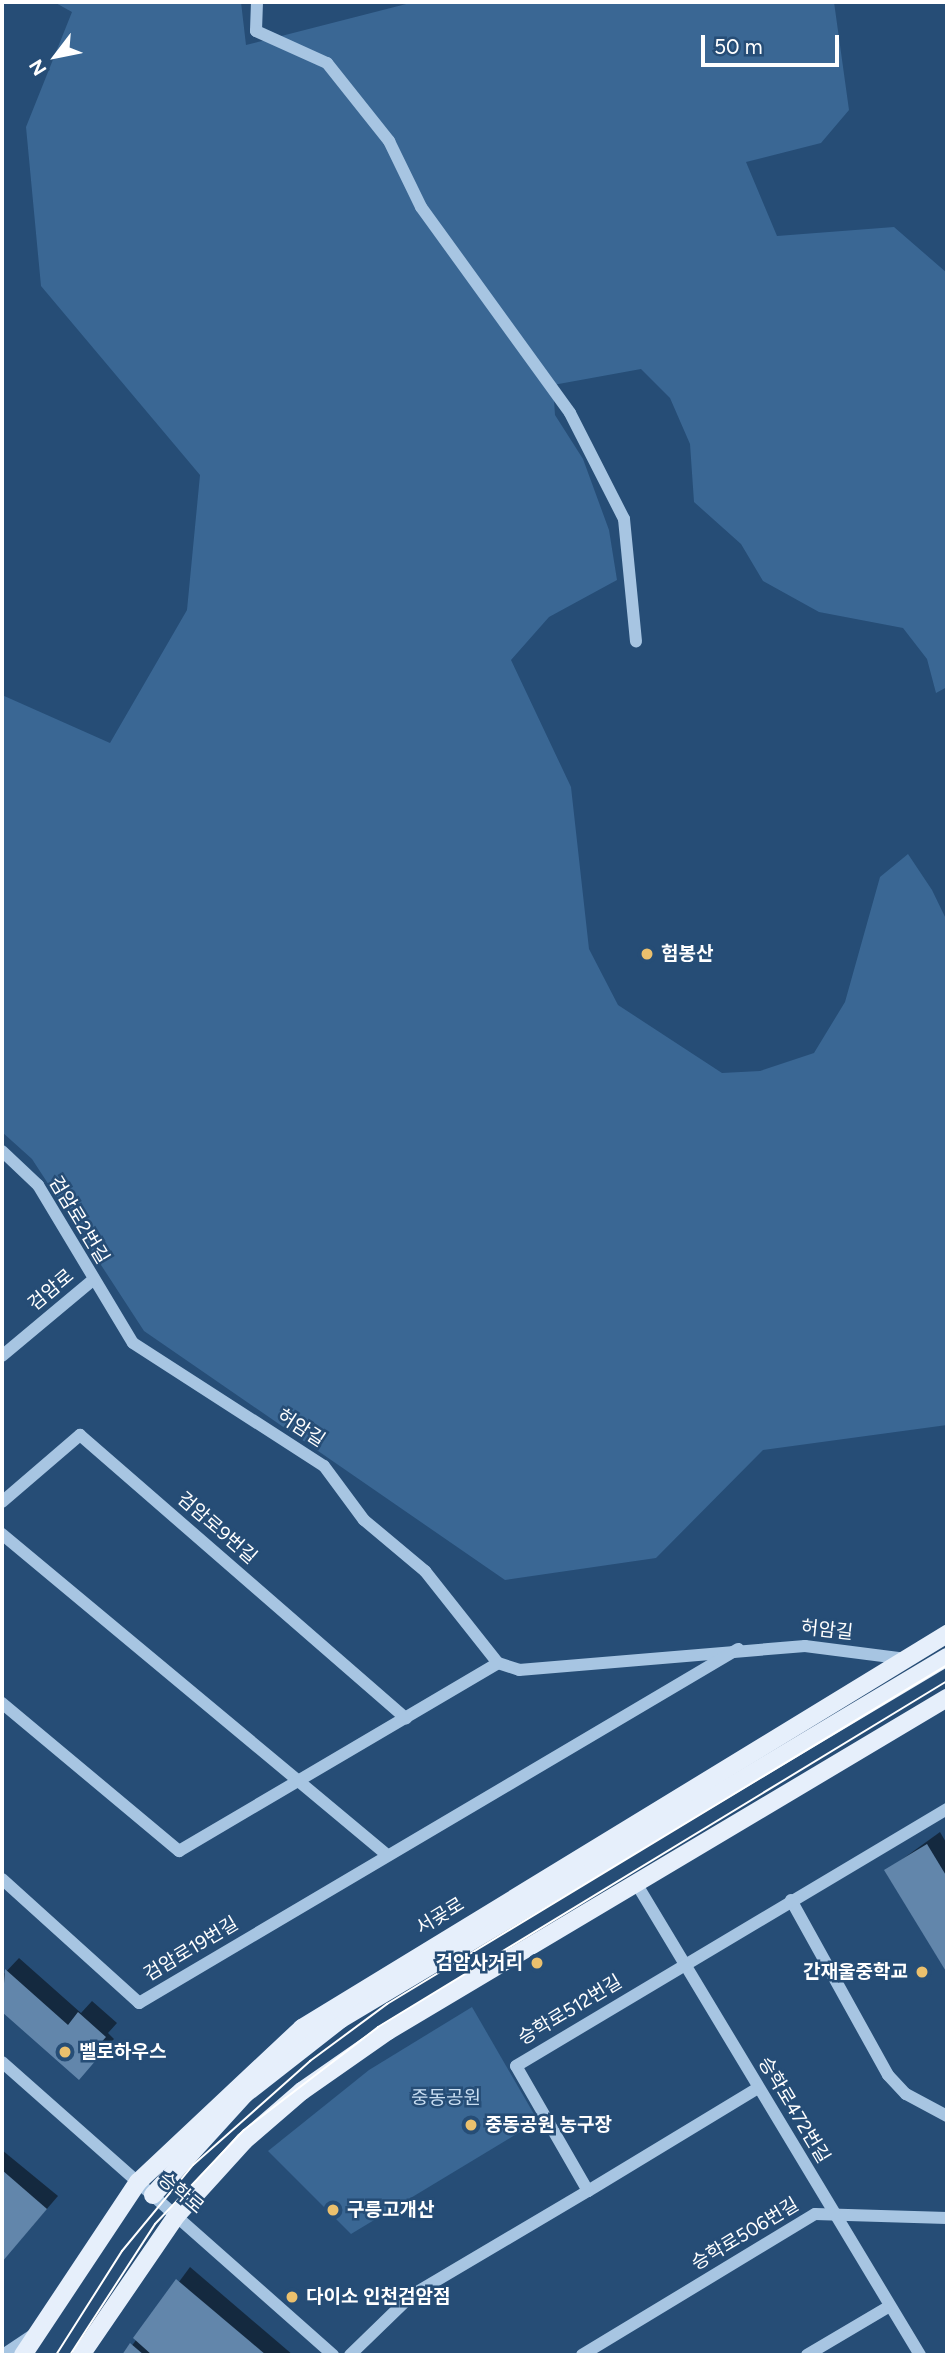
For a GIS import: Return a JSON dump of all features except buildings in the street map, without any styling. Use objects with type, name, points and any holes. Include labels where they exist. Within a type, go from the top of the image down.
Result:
[{"type":"main road","name":"서곶로","points":[[23,2355],[138,2182],[302,2028],[947,1634]]},
{"type":"main road","name":"서곶로","points":[[153,2194],[245,2094],[341,2019],[947,1657]]},
{"type":"main road","points":[[83,2354],[177,2215],[244,2141],[302,2091],[388,2031],[947,1698]]},
{"type":"street","points":[[257,2],[256,31],[327,63],[389,141],[421,207],[570,413],[624,519],[636,642]]},
{"type":"street","name":"검암로2번길","points":[[2,1151],[38,1185],[93,1280]]},
{"type":"street","name":"검암로","points":[[2,1356],[93,1280]]},
{"type":"street","name":"허암길","points":[[93,1280],[133,1343],[324,1466],[365,1520],[425,1571],[498,1663],[520,1670],[743,1647],[805,1646],[906,1659]]},
{"type":"street","name":"검암로9번길","points":[[2,1502],[80,1435],[406,1718]]},
{"type":"street","points":[[2,1534],[385,1853]]},
{"type":"street","name":"허암길","points":[[385,1853],[743,1647]]},
{"type":"street","points":[[2,1703],[179,1851],[498,1663]]},
{"type":"street","name":"승학로512번길","points":[[588,2190],[516,2066],[947,1809]]},
{"type":"street","name":"검암로19번길","points":[[2,1879],[139,2003],[385,1853]]},
{"type":"street","name":"승학로472번길","points":[[636,1883],[920,2355]]},
{"type":"street","points":[[791,1900],[888,2075],[906,2094],[947,2116]]},
{"type":"street","name":"승학로","points":[[2,2062],[332,2355]]},
{"type":"street","points":[[350,2355],[412,2295],[758,2088]]},
{"type":"street","name":"승학로506번길","points":[[582,2355],[816,2214],[947,2217]]},
{"type":"street","points":[[807,2355],[890,2306]]},
{"type":"street","name":"서곶로","points":[[3,2355],[39,2331]]},
{"type":"green space","points":[[54,2],[241,2],[246,45],[414,2],[834,2],[849,110],[821,143],[746,162],[777,236],[894,227],[947,273],[947,687],[936,693],[927,659],[903,628],[819,612],[763,581],[741,544],[694,502],[690,444],[670,398],[641,369],[553,385],[555,415],[583,459],[609,530],[617,580],[549,617],[511,660],[571,787],[589,949],[618,1005],[722,1073],[760,1071],[814,1053],[845,1002],[880,877],[908,854],[932,890],[947,921],[947,1425],[763,1450],[656,1558],[505,1580],[144,1331],[32,1159],[2,1132],[2,695],[110,743],[187,610],[200,475],[41,286],[26,127],[72,12]]},
{"type":"green space","name":"중동공원","points":[[472,2007],[538,2121],[351,2234],[268,2151],[369,2070]]},
{"type":"tram line","points":[[56,2355],[122,2251],[193,2165],[310,2061],[387,2004],[947,1665]]},
{"type":"tram line","points":[[70,2355],[155,2224],[244,2130],[378,2027],[947,1681]]},
{"type":"place","name":"험봉산","points":[[647,954]]},
{"type":"place","name":"검암사거리","points":[[537,1963]]},
{"type":"place","name":"간재울중학교","points":[[922,1972]]},
{"type":"place","name":"벨로하우스","points":[[65,2052]]},
{"type":"place","name":"중동공원 농구장","points":[[471,2125]]},
{"type":"place","name":"구릉고개산","points":[[333,2210]]},
{"type":"place","name":"다이소 인천검암점","points":[[292,2297]]}]
